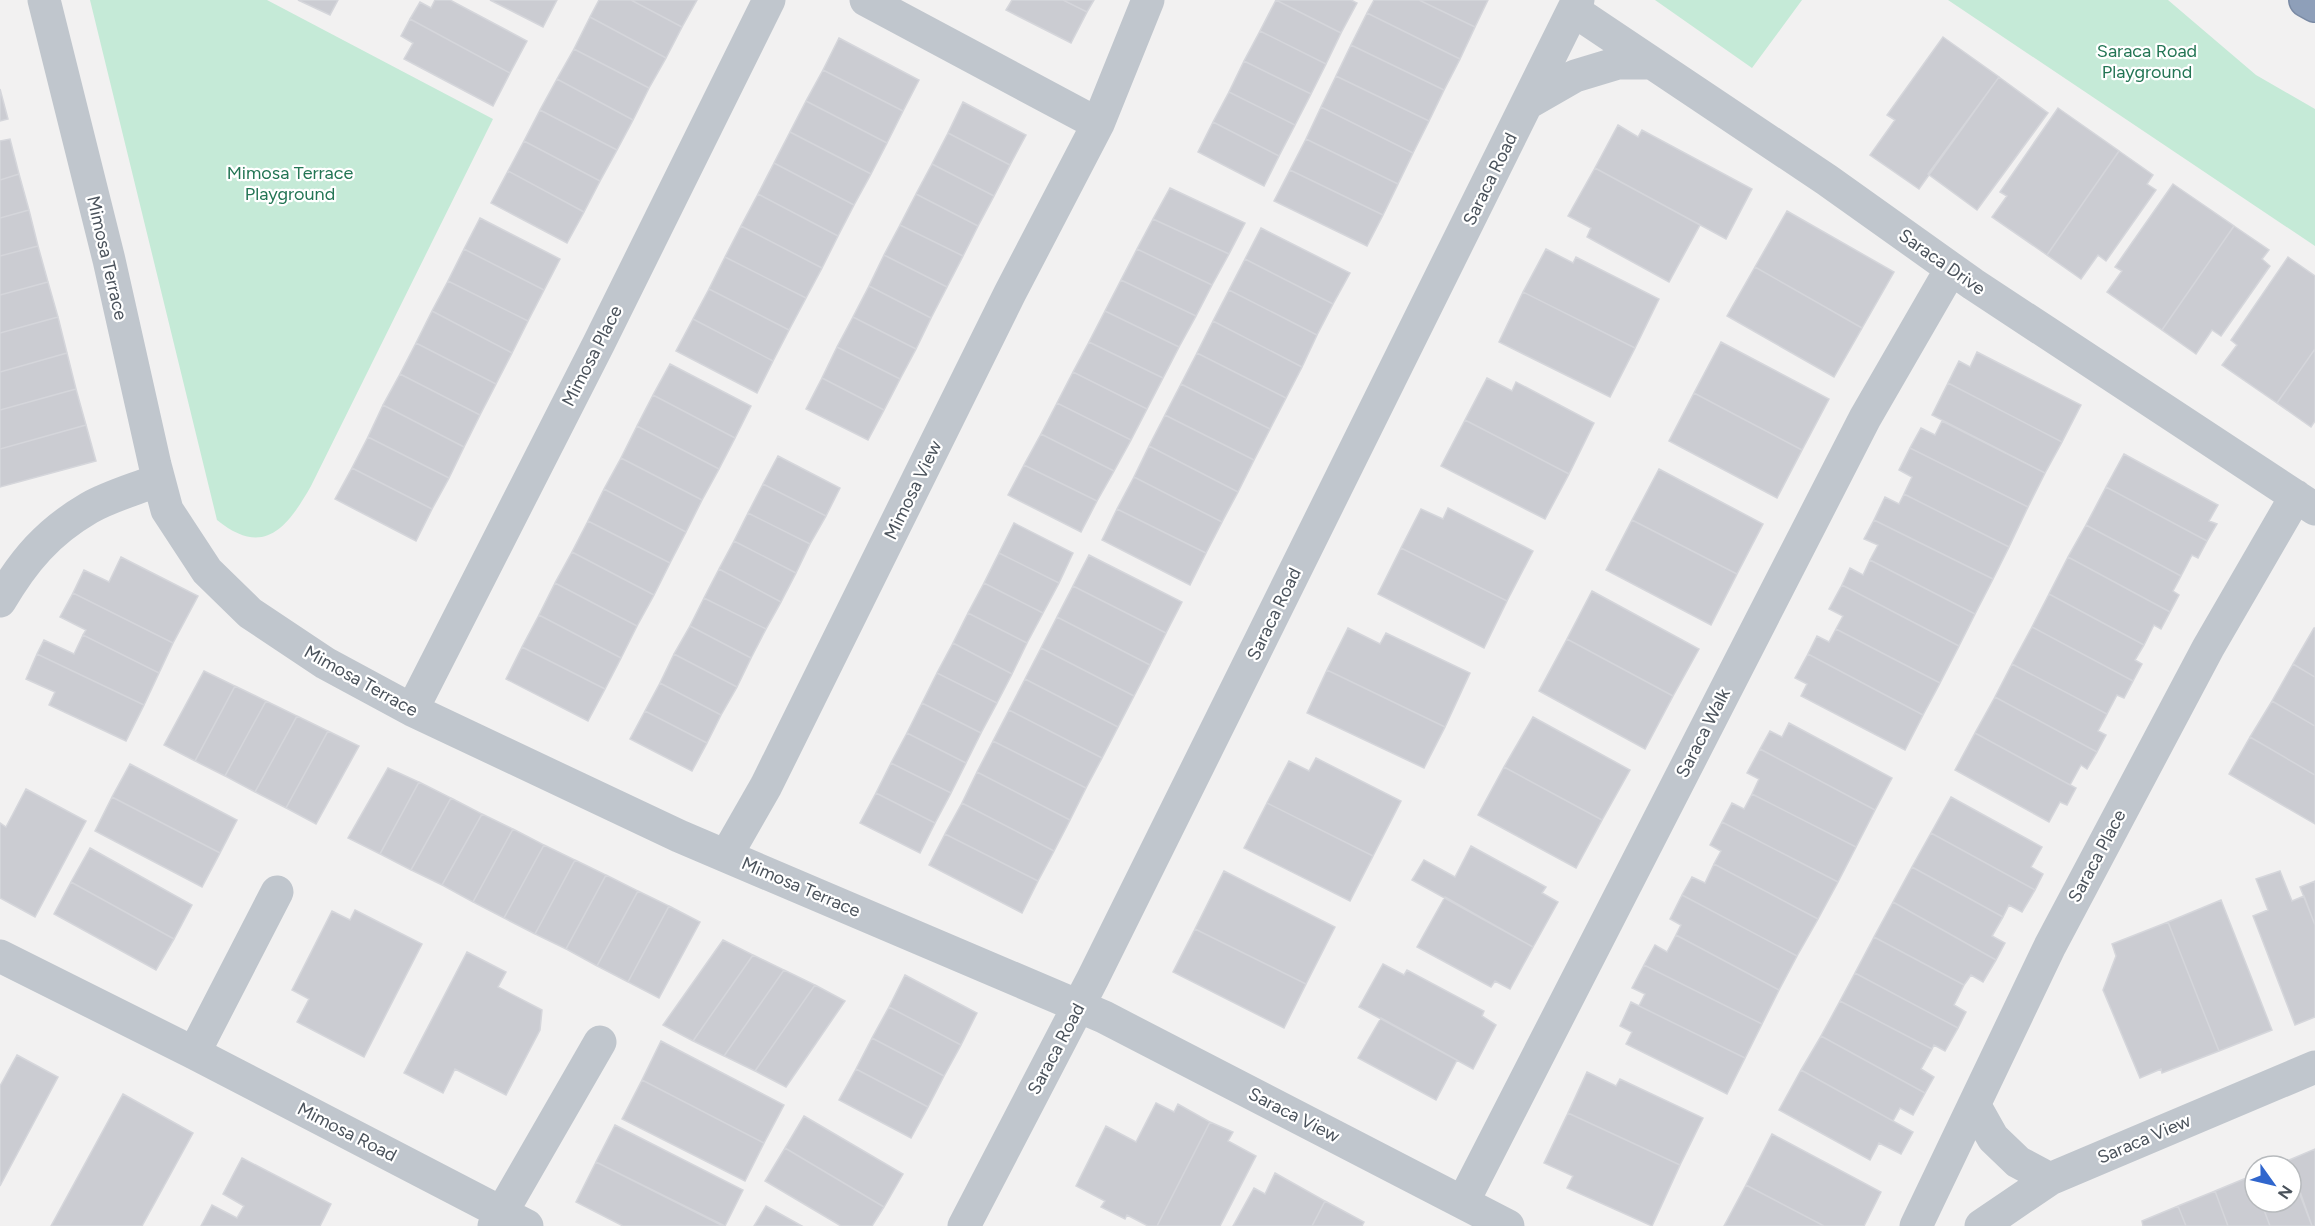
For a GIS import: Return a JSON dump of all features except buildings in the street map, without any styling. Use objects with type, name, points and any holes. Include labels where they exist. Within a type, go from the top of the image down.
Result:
[{"type":"highway","points":[[2307,0],[2315,5]]},
{"type":"street","name":"Mimosa Terrace","points":[[44,0],[109,260],[158,480],[167,510],[207,571],[228,593],[272,629],[325,663],[412,711],[680,836],[1079,1005]]},
{"type":"street","name":"Mimosa Place","points":[[412,711],[599,343],[769,0]]},
{"type":"street","points":[[866,0],[1098,123]]},
{"type":"street","name":"Mimosa View","points":[[726,856],[766,786],[1010,293],[1098,123],[1148,0]]},
{"type":"street","name":"Saraca Drive","points":[[1575,5],[1650,63],[1817,174],[1951,269],[2305,502]]},
{"type":"street","name":"Saraca Road","points":[[964,1226],[1079,1005],[1575,5]]},
{"type":"street","points":[[1528,103],[1575,76],[1618,63],[1650,63]]},
{"type":"street","name":"Saraca Walk","points":[[1463,1202],[1865,418],[1951,269]]},
{"type":"street","points":[[0,601],[13,579],[43,541],[90,507],[158,480]]},
{"type":"street","name":"Saraca Place","points":[[1917,1226],[2050,946],[2208,648],[2305,502]]},
{"type":"street","points":[[194,1053],[277,892]]},
{"type":"street","name":"Mimosa Road","points":[[0,956],[194,1053],[507,1221],[600,1042]]},
{"type":"street","name":"Saraca View","points":[[1079,1005],[1508,1226]]},
{"type":"street","name":"Saraca View","points":[[1981,1226],[2050,1179],[2315,1067]]},
{"type":"street","points":[[1975,1106],[1993,1138],[2018,1162],[2050,1179]]},
{"type":"green space","name":"Mimosa Terrace Playground","points":[[90,0],[267,0],[493,119],[311,486],[283,525],[273,533],[261,537],[248,537],[217,520]]},
{"type":"green space","points":[[1655,0],[1802,0],[1752,68]]},
{"type":"green space","name":"Saraca Road Playground","points":[[1948,0],[2168,0],[2256,75],[2315,109],[2315,246]]}]
